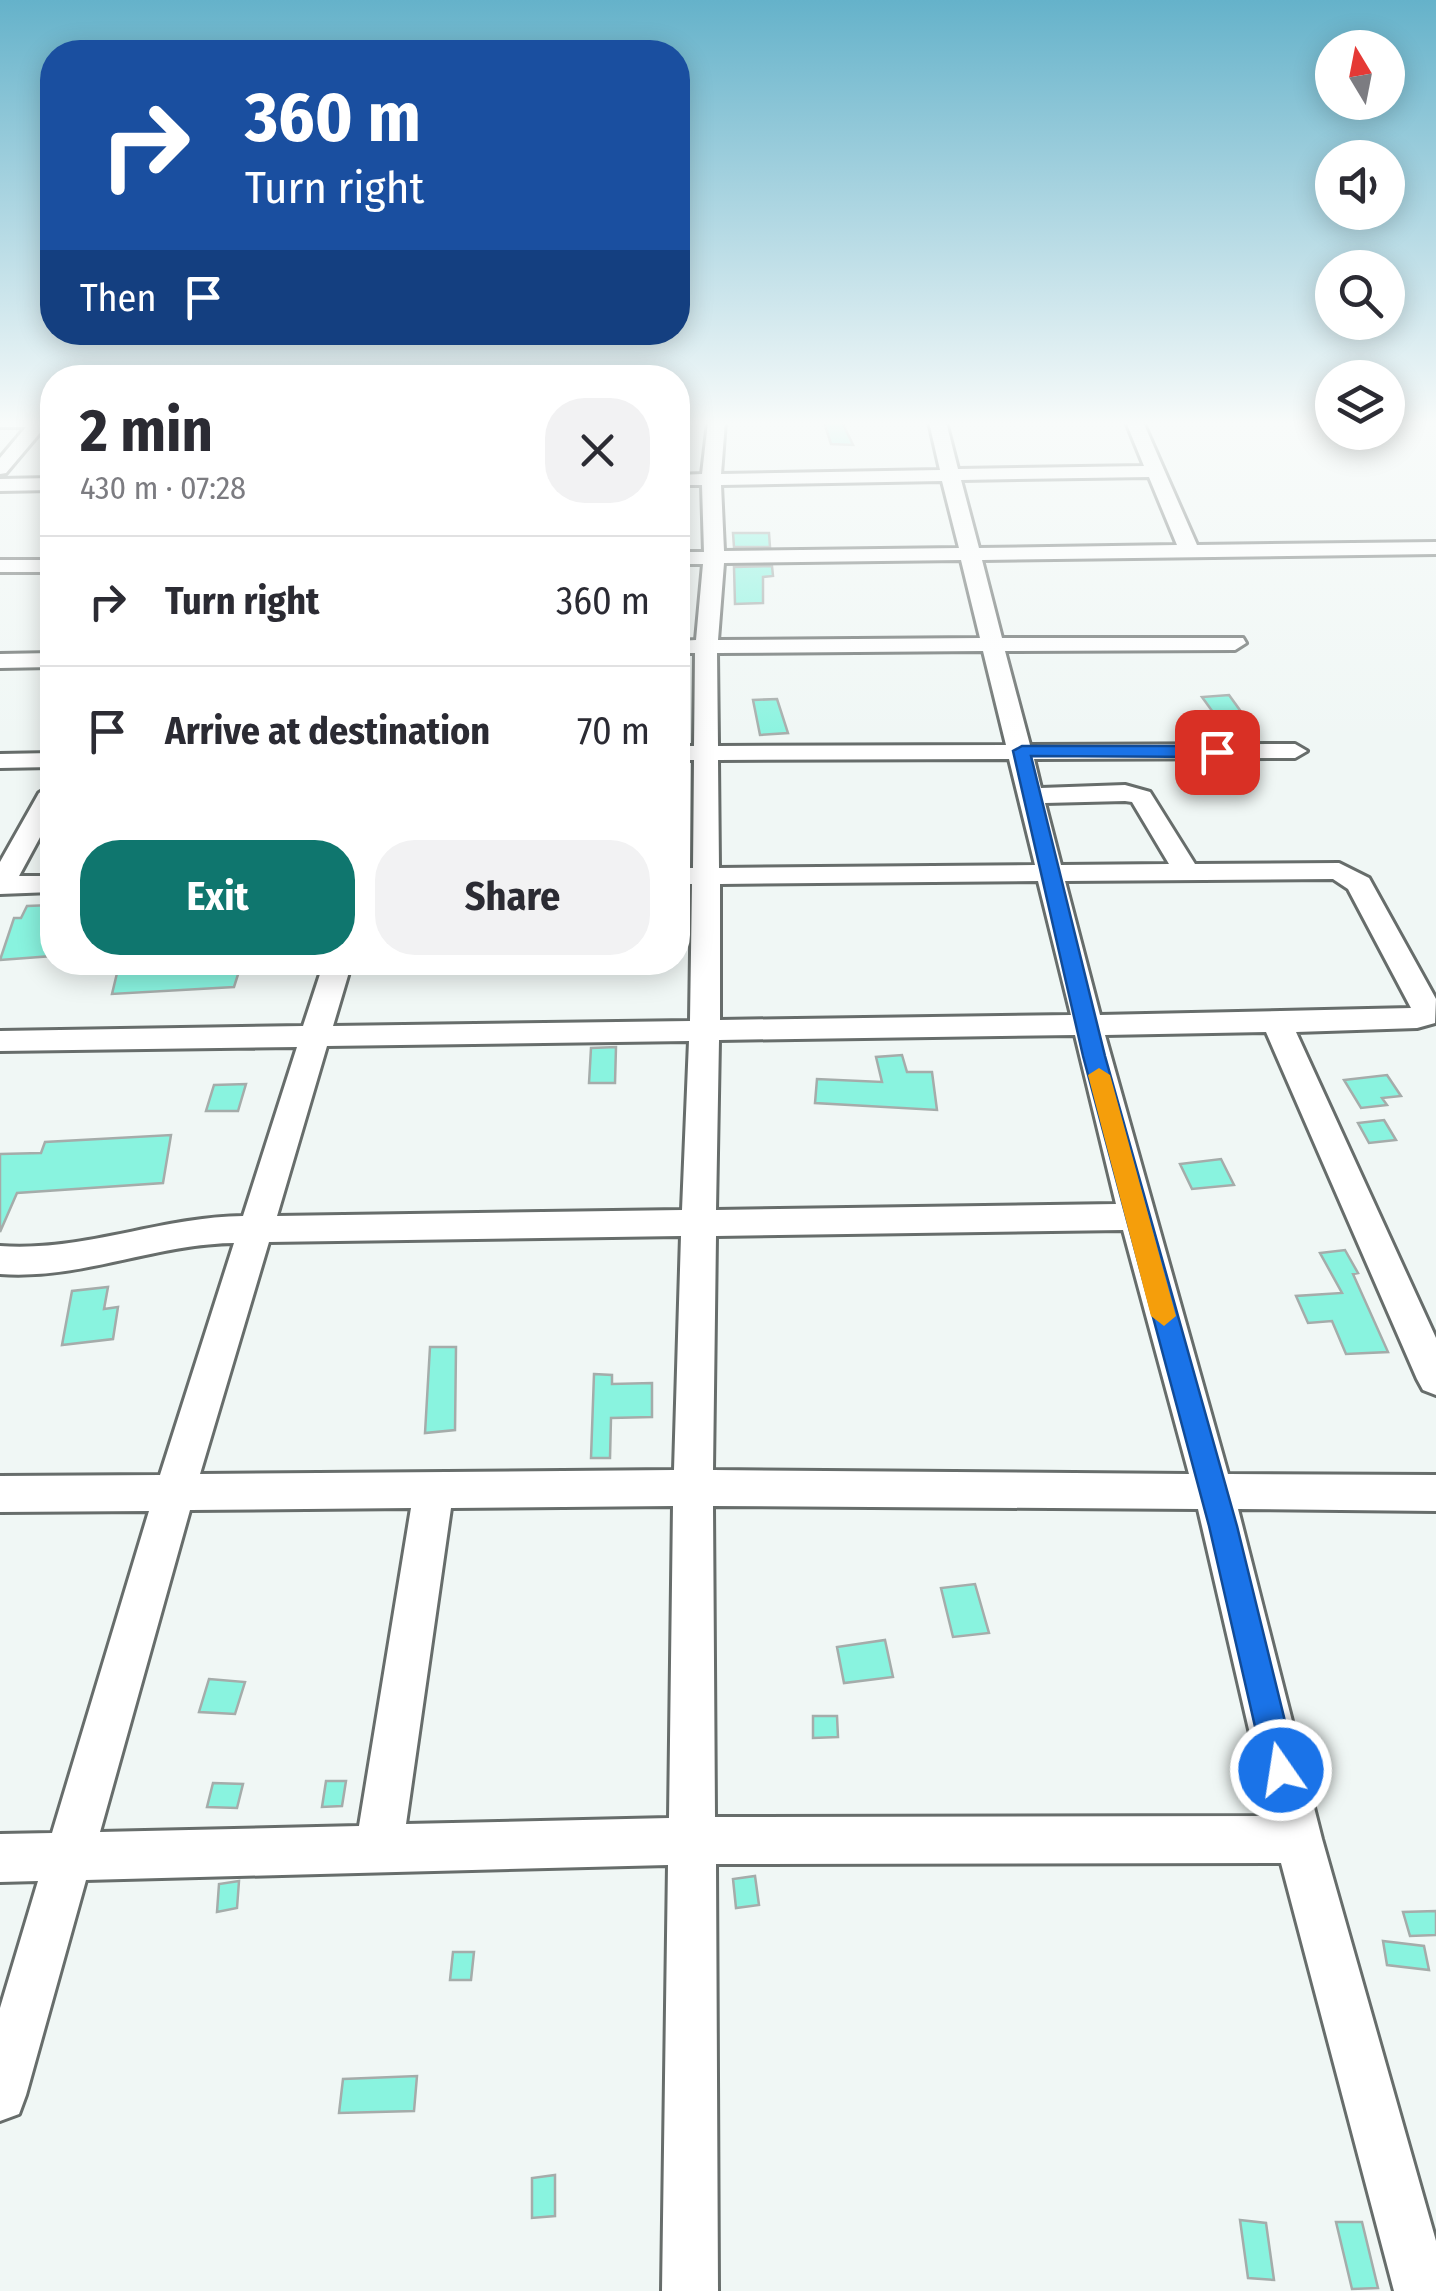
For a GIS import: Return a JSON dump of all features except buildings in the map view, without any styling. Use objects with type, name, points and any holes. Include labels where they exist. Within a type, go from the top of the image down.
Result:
[{"type":"street","points":[[690,2291],[693,1488],[703,1029],[692,876],[695,529]]},
{"type":"street","points":[[963,529],[996,644],[1136,1217],[1213,1490],[1298,1839],[1422,2291]]},
{"type":"street","points":[[1179,529],[1189,550]]},
{"type":"street","points":[[696,558],[1436,548]]},
{"type":"street","points":[[0,566],[40,566]]},
{"type":"street","points":[[692,647],[1235,643]]},
{"type":"street","points":[[0,660],[40,660]]},
{"type":"street","points":[[692,753],[1295,752]]},
{"type":"street","points":[[0,761],[40,760]]},
{"type":"street","points":[[1033,796],[1135,794],[1187,872]]},
{"type":"street","points":[[0,885],[40,814]]},
{"type":"street","points":[[0,1041],[1277,1022],[1416,1018],[1424,1016],[1426,1008],[1359,884],[1350,875],[1318,871],[692,876]]},
{"type":"street","points":[[0,885],[40,884]]},
{"type":"street","points":[[0,2094],[175,1492],[334,975]]},
{"type":"street","points":[[1277,1022],[1436,1378]]},
{"type":"street","points":[[0,1260],[61,1262],[182,1234],[257,1229],[1136,1217]]},
{"type":"street","points":[[0,1494],[693,1488],[1436,1494]]},
{"type":"street","points":[[379,1847],[434,1490]]},
{"type":"street","points":[[0,1858],[692,1841],[1298,1839]]},
{"type":"slow traffic","points":[[1099,1075],[1164,1316]]},
{"type":"route","points":[[1217,752],[1022,751],[1094,1056],[1223,1526],[1281,1770]]}]
